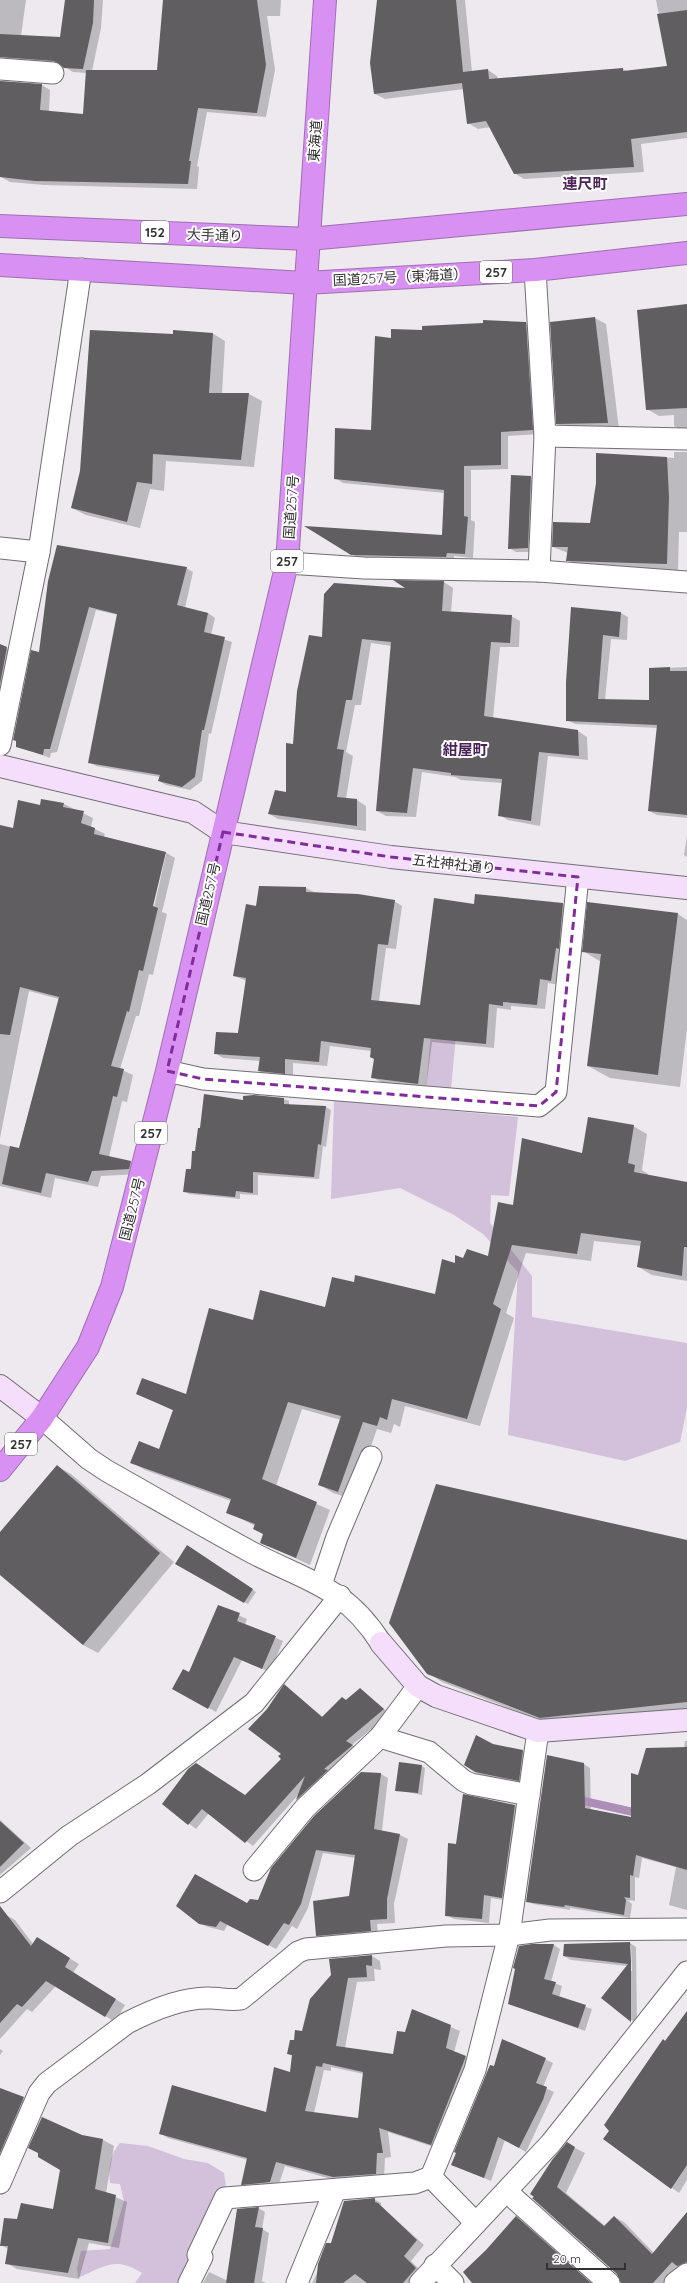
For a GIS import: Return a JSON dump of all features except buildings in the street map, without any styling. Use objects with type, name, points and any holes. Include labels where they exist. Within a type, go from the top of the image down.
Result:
[{"type":"highway","name":"東海道","points":[[305,283],[325,0]]},
{"type":"highway","points":[[309,239],[687,204]]},
{"type":"highway","name":"大手通り","points":[[0,226],[309,239]]},
{"type":"highway","name":"国道257号（東海道）","points":[[305,283],[535,270],[687,254]]},
{"type":"highway","points":[[0,265],[305,283]]},
{"type":"highway","name":"国道257号","points":[[0,1470],[42,1418],[88,1347],[112,1287],[166,1071],[287,563],[305,283]]},
{"type":"street","points":[[0,70],[53,73]]},
{"type":"street","points":[[0,745],[39,552],[81,269]]},
{"type":"street","points":[[535,270],[545,436],[539,571]]},
{"type":"street","points":[[545,436],[687,439]]},
{"type":"street","points":[[0,548],[39,552]]},
{"type":"street","points":[[287,563],[379,569],[539,571],[687,582]]},
{"type":"street","points":[[0,766],[193,812],[223,832]]},
{"type":"street","name":"五社神社通り","points":[[223,832],[391,857],[687,888]]},
{"type":"street","points":[[166,1071],[203,1079],[540,1106],[556,1092],[578,877]]},
{"type":"street","points":[[0,1386],[42,1418],[89,1459],[107,1471],[252,1553],[321,1585],[340,1596],[366,1622],[381,1643],[418,1686],[448,1702],[538,1731],[687,1720]]},
{"type":"street","points":[[321,1585],[337,1538],[371,1457]]},
{"type":"street","points":[[0,1892],[69,1836],[148,1784],[254,1703],[340,1596]]},
{"type":"street","points":[[254,1870],[305,1808],[380,1736],[418,1686]]},
{"type":"street","points":[[189,2283],[202,2257],[198,2255],[225,2198],[415,2183],[431,2177],[475,2070],[509,1935],[538,1731]]},
{"type":"street","points":[[380,1736],[429,1752],[464,1781],[471,1784],[529,1795]]},
{"type":"street","points":[[0,2183],[39,2093],[47,2083],[127,2023],[138,2017],[188,2000],[210,1998],[241,1999],[298,1952],[306,1949],[446,1936],[509,1935],[550,1930],[687,1929]]},
{"type":"street","points":[[420,2283],[435,2265],[507,2192],[551,2143],[687,1972]]},
{"type":"street","points":[[431,2177],[476,2223]]},
{"type":"street","points":[[297,2283],[335,2190]]},
{"type":"street","points":[[507,2192],[609,2283]]},
{"type":"street","points":[[435,2265],[453,2283]]},
{"type":"street","points":[[675,2283],[687,2274]]},
{"type":"highlighted area","points":[[223,832],[391,857],[578,877],[556,1092],[539,1106],[203,1079],[167,1071]]},
{"type":"shaded area","points":[[432,1021],[457,1024],[451,1089],[426,1087]]},
{"type":"shaded area","points":[[334,1100],[518,1117],[509,1196],[491,1195],[490,1223],[532,1276],[532,1317],[687,1343],[687,1408],[680,1442],[625,1461],[508,1435],[518,1272],[483,1234],[454,1215],[400,1188],[331,1199]]},
{"type":"shaded area","points":[[120,2143],[148,2146],[184,2159],[208,2163],[224,2173],[226,2186],[178,2283],[135,2283],[142,2273],[133,2268],[117,2264],[103,2267],[78,2278],[77,2268],[81,2251],[110,2249],[124,2201],[120,2184],[110,2183],[109,2177],[112,2157]]},
{"type":"waterway","points":[[575,1799],[642,1814]]},
{"type":"district","name":"連尺町","points":[[585,183]]},
{"type":"district","name":"紺屋町","points":[[465,749]]}]
